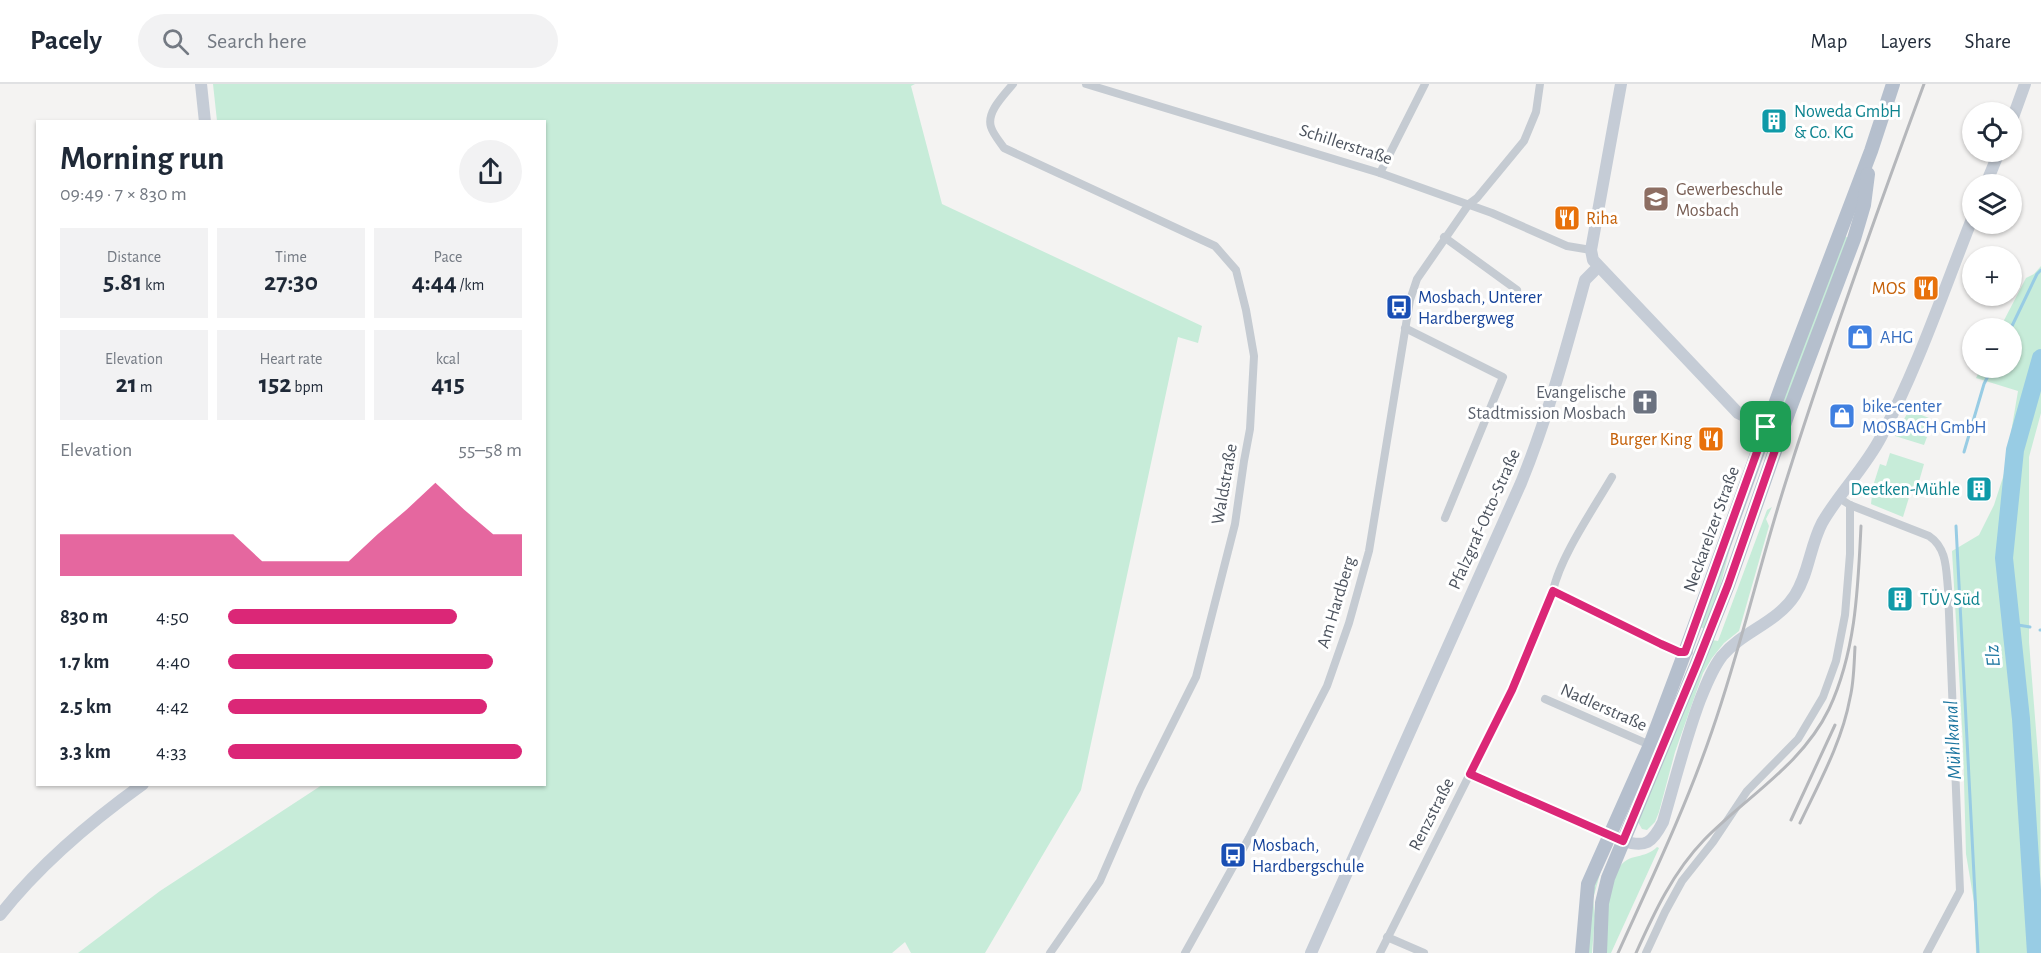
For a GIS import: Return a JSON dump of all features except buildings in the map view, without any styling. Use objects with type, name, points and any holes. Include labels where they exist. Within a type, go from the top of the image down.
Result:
[{"type":"main road","name":"Neckarelzer Straße","points":[[1582,953],[1588,884],[1603,831],[1650,745],[1893,84]]},
{"type":"main road","points":[[1600,953],[1602,903],[1608,878],[1728,585],[1781,433],[1854,239],[1864,206],[1870,151]]},
{"type":"street","points":[[201,84],[205,120]]},
{"type":"street","name":"Waldstraße","points":[[1013,84],[997,103],[990,120],[991,127],[1004,148],[1215,246],[1236,270],[1254,356],[1250,429],[1235,524],[1196,677],[1140,789],[1100,881],[1050,953]]},
{"type":"street","name":"Schillerstraße","points":[[1086,84],[1380,173],[1469,204],[1566,246],[1590,250]]},
{"type":"street","points":[[1380,173],[1425,84]]},
{"type":"street","name":"Am Hardberg","points":[[1185,953],[1249,838],[1327,686],[1349,623],[1369,551],[1405,328],[1416,279],[1469,204],[1524,141],[1536,112],[1540,84]]},
{"type":"street","points":[[1621,84],[1590,250],[1593,260],[1738,413],[1781,433]]},
{"type":"street","points":[[2018,102],[2025,84]]},
{"type":"street","points":[[1470,774],[1623,841],[1640,844],[1646,843],[1655,836],[1663,822],[1683,750],[1710,676],[1724,654],[1775,617],[1795,595],[1801,583],[1812,544],[1823,523],[1880,440],[1916,366],[1966,234]]},
{"type":"street","points":[[1444,237],[1517,290]]},
{"type":"street","name":"Pfalzgraf-Otto-Straße","points":[[1311,953],[1521,483],[1555,391],[1585,279],[1598,267]]},
{"type":"street","points":[[1405,328],[1503,377],[1445,518]]},
{"type":"street","name":"Renzstraße","points":[[1380,953],[1512,690],[1553,591],[1555,580],[1570,549],[1612,477]]},
{"type":"street","points":[[1839,498],[1850,506],[1929,536],[1942,549],[1945,558],[1949,600],[1960,891],[1927,953]]},
{"type":"street","points":[[1646,953],[1682,881],[1713,842],[1747,791],[1798,739],[1823,697],[1836,661],[1845,615],[1850,554],[1850,506]]},
{"type":"street","points":[[1553,591],[1679,652],[1695,651],[1703,647]]},
{"type":"street","name":"Nadlerstraße","points":[[1545,699],[1650,745]]},
{"type":"street","points":[[0,915],[13,898],[58,853],[114,805],[140,786]]},
{"type":"street","points":[[1387,937],[1424,953]]},
{"type":"green space","points":[[213,84],[915,84],[911,86],[942,204],[1202,326],[1198,343],[1178,337],[1081,790],[985,953],[911,953],[905,942],[892,953],[78,953],[160,891],[320,786],[546,786],[546,120],[217,120]]},
{"type":"green space","points":[[1845,236],[1848,238],[1785,404],[1780,402]]},
{"type":"green space","points":[[2041,266],[2041,413],[2029,457],[2029,642],[2040,780],[2041,953],[1976,953],[1974,902],[1966,854],[1963,744],[1952,551],[1979,535],[1994,505],[2004,474],[2018,391],[1976,378],[2022,378],[2022,318],[2005,318],[2011,306],[2022,306],[2022,286],[2026,278],[2034,274]]},
{"type":"green space","points":[[1909,410],[1929,418],[1924,445],[1895,436]]},
{"type":"green space","points":[[1890,453],[1924,464],[1916,492],[1911,491],[1903,517],[1871,504],[1873,486],[1880,464],[1886,466]]},
{"type":"green space","points":[[1772,507],[1766,519],[1769,526],[1739,631],[1724,643],[1703,673],[1675,752],[1659,812],[1655,822],[1647,830],[1642,829],[1638,822],[1712,640],[1718,641],[1767,510]]},
{"type":"green space","points":[[1730,548],[1719,591],[1705,629],[1700,627]]},
{"type":"green space","points":[[1659,848],[1611,953],[1604,953],[1610,891],[1618,869],[1624,862],[1649,853]]},
{"type":"green space","points":[[1601,870],[1593,899],[1595,916],[1592,953],[1586,953],[1590,897]]},
{"type":"waterway","name":"Mühlkanal","points":[[2016,318],[2041,270]]},
{"type":"waterway","name":"Elz","points":[[2036,953],[2021,719],[2004,558],[2015,450],[2041,358]]},
{"type":"waterway","name":"Mühlkanal","points":[[1964,452],[1987,378]]},
{"type":"waterway","name":"Mühlkanal","points":[[1956,526],[1978,953]]},
{"type":"waterway","points":[[2012,624],[2030,627]]},
{"type":"railway","points":[[1618,953],[1680,815],[1712,731],[1803,428],[1853,280],[1924,84]]},
{"type":"railway","points":[[1636,953],[1665,894],[1693,852],[1720,824],[1789,764],[1818,729],[1829,709],[1845,665],[1850,642],[1857,596],[1861,526]]},
{"type":"railway","points":[[1800,823],[1829,762],[1841,730],[1851,692],[1855,647]]},
{"type":"railway","points":[[1791,820],[1835,725]]},
{"type":"place","name":"Noweda GmbH & Co. KG","points":[[1774,121]]},
{"type":"place","name":"Gewerbeschule Mosbach","points":[[1656,199]]},
{"type":"place","name":"Riha","points":[[1567,218]]},
{"type":"place","name":"MOS","points":[[1926,288]]},
{"type":"place","name":"Mosbach, Unterer Hardbergweg","points":[[1399,307]]},
{"type":"place","name":"AHG","points":[[1860,337]]},
{"type":"place","name":"Evangelische Stadtmission Mosbach","points":[[1645,402]]},
{"type":"place","name":"bike-center MOSBACH GmbH","points":[[1842,416]]},
{"type":"place","name":"Burger King","points":[[1711,439]]},
{"type":"place","name":"Deetken-Mühle","points":[[1979,489]]},
{"type":"place","name":"TÜV Süd","points":[[1900,599]]},
{"type":"place","name":"Mosbach, Hardbergschule","points":[[1233,855]]},
{"type":"route","points":[[1766,427],[1781,433],[1728,585],[1623,841],[1470,774],[1512,690],[1553,591],[1661,644],[1679,652],[1685,652],[1766,427]]}]
